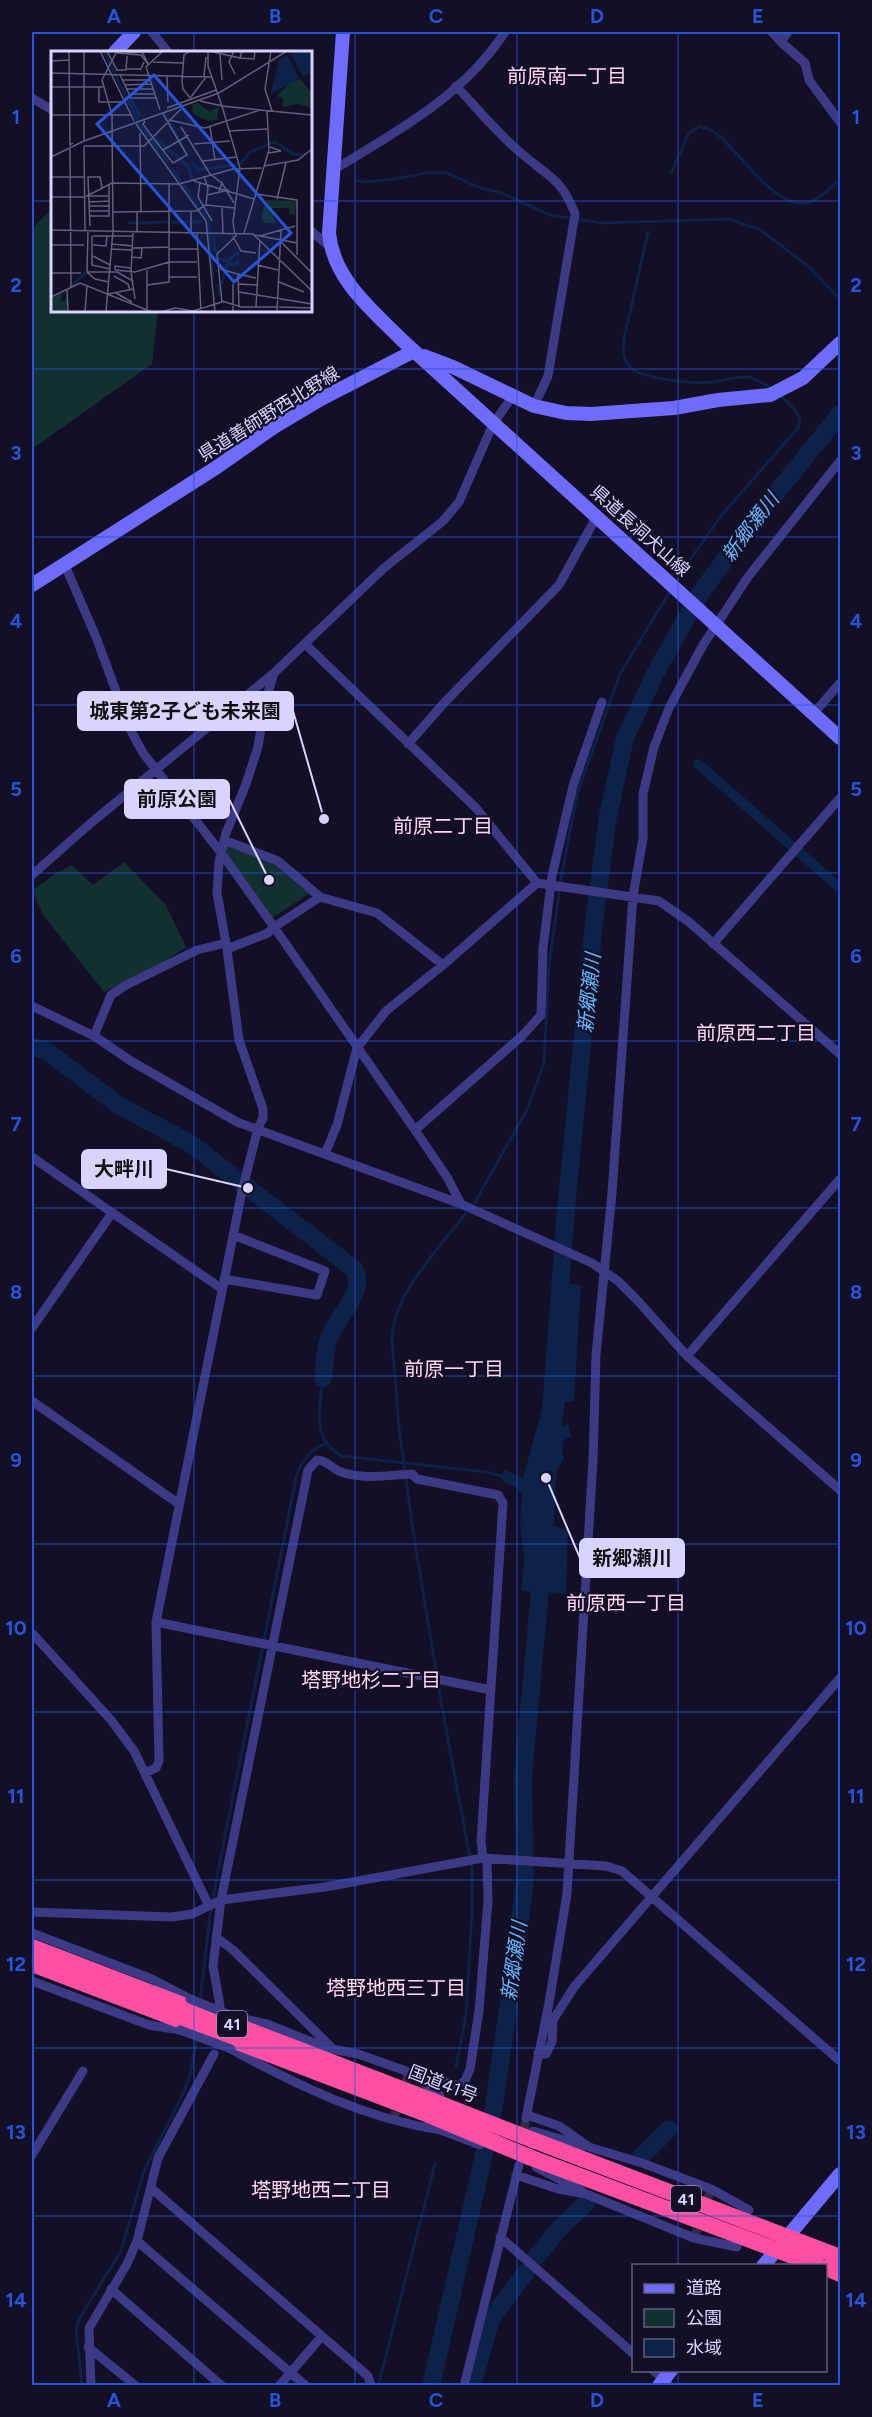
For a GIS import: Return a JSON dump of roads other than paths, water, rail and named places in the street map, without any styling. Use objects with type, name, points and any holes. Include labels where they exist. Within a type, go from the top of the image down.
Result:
[{"type":"highway","name":"国道41号","points":[[32,1947],[434,2103],[525,2161],[782,2244],[840,2257]]},
{"type":"highway","name":"国道41号","points":[[32,1964],[533,2136],[782,2244],[817,2264]]},
{"type":"main road","points":[[116,51],[134,32]]},
{"type":"main road","points":[[343,32],[330,247],[333,259],[352,288],[414,351],[534,406],[566,414],[591,414],[674,408],[775,393],[817,367],[840,343]]},
{"type":"main road","name":"県道長洞犬山線","points":[[414,351],[840,738]]},
{"type":"main road","name":"県道善師野西北野線","points":[[32,585],[283,422],[321,399],[414,351]]},
{"type":"main road","points":[[764,2264],[840,2174]]},
{"type":"street","points":[[153,32],[167,51]]},
{"type":"street","points":[[333,173],[411,124],[486,59],[505,32]]},
{"type":"street","points":[[772,32],[805,63],[809,80],[840,122]]},
{"type":"street","points":[[782,42],[788,32]]},
{"type":"street","points":[[456,86],[520,153],[558,181],[569,196],[574,214],[548,376],[534,406]]},
{"type":"street","points":[[32,98],[51,109]]},
{"type":"street","points":[[312,232],[330,247]]},
{"type":"street","points":[[32,875],[155,769],[274,673],[378,574],[432,533],[451,513],[466,488],[493,424],[504,412],[512,397]]},
{"type":"street","points":[[589,2147],[559,2126],[527,2116],[567,1894],[593,1460],[596,1355],[613,1182],[633,896],[643,838],[643,794],[654,747],[678,690],[717,624],[748,577],[840,461]]},
{"type":"street","points":[[408,744],[444,703],[558,585],[597,516]]},
{"type":"street","points":[[64,563],[96,637],[130,729],[143,753],[222,854],[274,927],[447,1177],[461,1204]]},
{"type":"street","points":[[305,644],[476,808],[537,883],[659,901],[713,944],[840,1054]]},
{"type":"street","points":[[146,1773],[156,1768],[159,1761],[156,1622],[244,1181],[258,1128],[263,1118],[263,1109],[239,1040],[217,893],[219,862],[224,840],[258,747],[265,703],[274,673]]},
{"type":"street","points":[[814,713],[840,683]]},
{"type":"street","points":[[415,1130],[522,1036],[541,1015],[543,948],[552,885],[573,786],[602,702]]},
{"type":"street","points":[[713,944],[840,798]]},
{"type":"street","points":[[224,840],[279,861],[320,897],[377,913],[444,965]]},
{"type":"street","points":[[325,1154],[338,1125],[357,1047],[386,1011],[444,965],[537,883]]},
{"type":"street","points":[[94,1036],[111,995],[126,985],[197,950],[226,946],[268,933],[320,897]]},
{"type":"street","points":[[32,1006],[94,1036],[140,1066],[237,1122],[461,1204],[534,1236],[604,1271],[638,1300],[687,1356],[840,1490]]},
{"type":"street","points":[[32,1157],[222,1289]]},
{"type":"street","points":[[687,1356],[840,1179]]},
{"type":"street","points":[[32,1328],[112,1213]]},
{"type":"street","points":[[224,1279],[317,1295],[326,1271],[233,1235]]},
{"type":"street","points":[[32,1401],[179,1504]]},
{"type":"street","points":[[32,1933],[152,1979],[190,1999],[235,2017],[267,2024],[333,2049],[358,2054],[458,2086],[465,2081],[470,2069],[482,1977],[488,1901],[481,1841],[503,1503],[498,1495],[417,1479],[412,1474],[380,1477],[340,1472],[322,1460],[317,1460],[308,1470],[221,1900],[213,1965],[220,2006]]},
{"type":"street","points":[[156,1622],[491,1690]]},
{"type":"street","points":[[32,1633],[111,1720],[134,1751],[209,1906]]},
{"type":"street","points":[[538,2053],[546,2054],[552,2042],[553,2020],[574,1987],[840,1678]]},
{"type":"street","points":[[32,1912],[172,1917],[192,1914],[221,1900],[325,1887],[482,1858],[606,1866],[622,1871],[840,2061]]},
{"type":"street","points":[[216,1937],[233,1950],[333,2049]]},
{"type":"street","points":[[32,1981],[149,2025],[180,2030],[231,2049],[287,2080],[393,2121],[441,2130],[525,2161],[586,2194],[672,2231],[736,2247]]},
{"type":"street","points":[[91,2385],[89,2328],[127,2264],[137,2241],[158,2158],[214,2054]]},
{"type":"street","points":[[32,2155],[83,2071]]},
{"type":"street","points":[[409,2072],[434,2103]]},
{"type":"street","points":[[533,2136],[589,2147],[642,2163],[701,2185],[749,2210]]},
{"type":"street","points":[[464,2385],[516,2175],[525,2161]]},
{"type":"street","points":[[516,2175],[558,2189],[586,2194]]},
{"type":"street","points":[[151,2188],[368,2376],[371,2385]]},
{"type":"street","points":[[500,2237],[632,2353]]},
{"type":"street","points":[[137,2241],[306,2385]]},
{"type":"street","points":[[111,2289],[222,2385]]},
{"type":"street","points":[[279,2385],[322,2336]]},
{"type":"street","points":[[88,2347],[136,2385]]},
{"type":"water","points":[[569,1284],[581,1285],[574,1401],[565,1402],[561,1427],[568,1424],[571,1437],[564,1440],[562,1448],[564,1458],[556,1473],[554,1526],[563,1529],[568,1527],[566,1594],[521,1591],[524,1560],[520,1522],[522,1495],[518,1489],[502,1480],[504,1470],[523,1478],[543,1405],[556,1399],[560,1338]]},
{"type":"waterway","points":[[671,173],[689,133],[700,126],[717,134],[761,180],[786,199],[798,203],[811,202],[840,180]]},
{"type":"waterway","points":[[355,180],[364,182],[426,173],[447,173],[480,188],[502,193],[550,215],[602,223],[729,219],[761,230],[809,267],[840,299]]},
{"type":"waterway","points":[[648,232],[624,339],[624,356],[629,366],[644,374],[680,381],[711,382],[748,377],[773,390]]},
{"type":"waterway","points":[[679,576],[720,517],[798,428],[800,420],[795,410],[781,396]]},
{"type":"waterway","name":"新郷瀬川","points":[[550,1424],[566,1209],[594,922],[608,816],[625,738],[655,674],[701,592],[757,517],[840,414]]},
{"type":"waterway","points":[[475,1202],[527,1110],[544,1063],[549,965],[562,873],[577,794],[620,674],[670,591]]},
{"type":"waterway","points":[[698,764],[840,888]]},
{"type":"waterway","points":[[32,1047],[45,1050],[118,1105],[191,1144],[354,1269],[357,1286],[328,1341],[323,1378]]},
{"type":"waterway","points":[[456,2067],[466,2015],[472,1913],[472,1869],[414,1537],[399,1428],[392,1339],[400,1305],[409,1288],[466,1213]]},
{"type":"waterway","points":[[323,1378],[319,1412],[321,1432],[325,1441],[342,1456],[486,1472],[505,1477]]},
{"type":"waterway","points":[[212,1902],[296,1478],[306,1458],[324,1444]]},
{"type":"waterway","name":"新郷瀬川","points":[[431,2386],[494,2105],[512,1981],[525,1880],[523,1777],[542,1568]]},
{"type":"waterway","points":[[200,2000],[211,1908]]},
{"type":"waterway","points":[[82,2386],[76,2330],[79,2319],[121,2251],[144,2171],[183,2094],[190,2075],[197,2040]]},
{"type":"waterway","points":[[641,2157],[669,2129]]},
{"type":"waterway","points":[[379,2383],[435,2164]]},
{"type":"waterway","points":[[536,2257],[560,2228],[587,2202]]},
{"type":"waterway","points":[[472,2386],[491,2319],[526,2272]]},
{"type":"tunnel","points":[[393,2120],[409,2072]]},
{"type":"tunnel","points":[[520,2157],[526,2118]]},
{"type":"tunnel","points":[[694,2238],[711,2189]]},
{"type":"place","name":"城東第2子ども未来園","points":[[324,819]]},
{"type":"place","name":"前原公園","points":[[269,880]]},
{"type":"place","name":"大畔川","points":[[248,1188]]},
{"type":"place","name":"新郷瀬川","points":[[546,1478]]},
{"type":"district","name":"前原南一丁目","points":[[567,76]]},
{"type":"district","name":"前原二丁目","points":[[443,826]]},
{"type":"district","name":"前原西二丁目","points":[[756,1033]]},
{"type":"district","name":"前原一丁目","points":[[454,1369]]},
{"type":"district","name":"前原西一丁目","points":[[626,1603]]},
{"type":"district","name":"塔野地杉二丁目","points":[[371,1680]]},
{"type":"district","name":"塔野地西三丁目","points":[[396,1988]]},
{"type":"district","name":"塔野地西二丁目","points":[[321,2190]]}]
